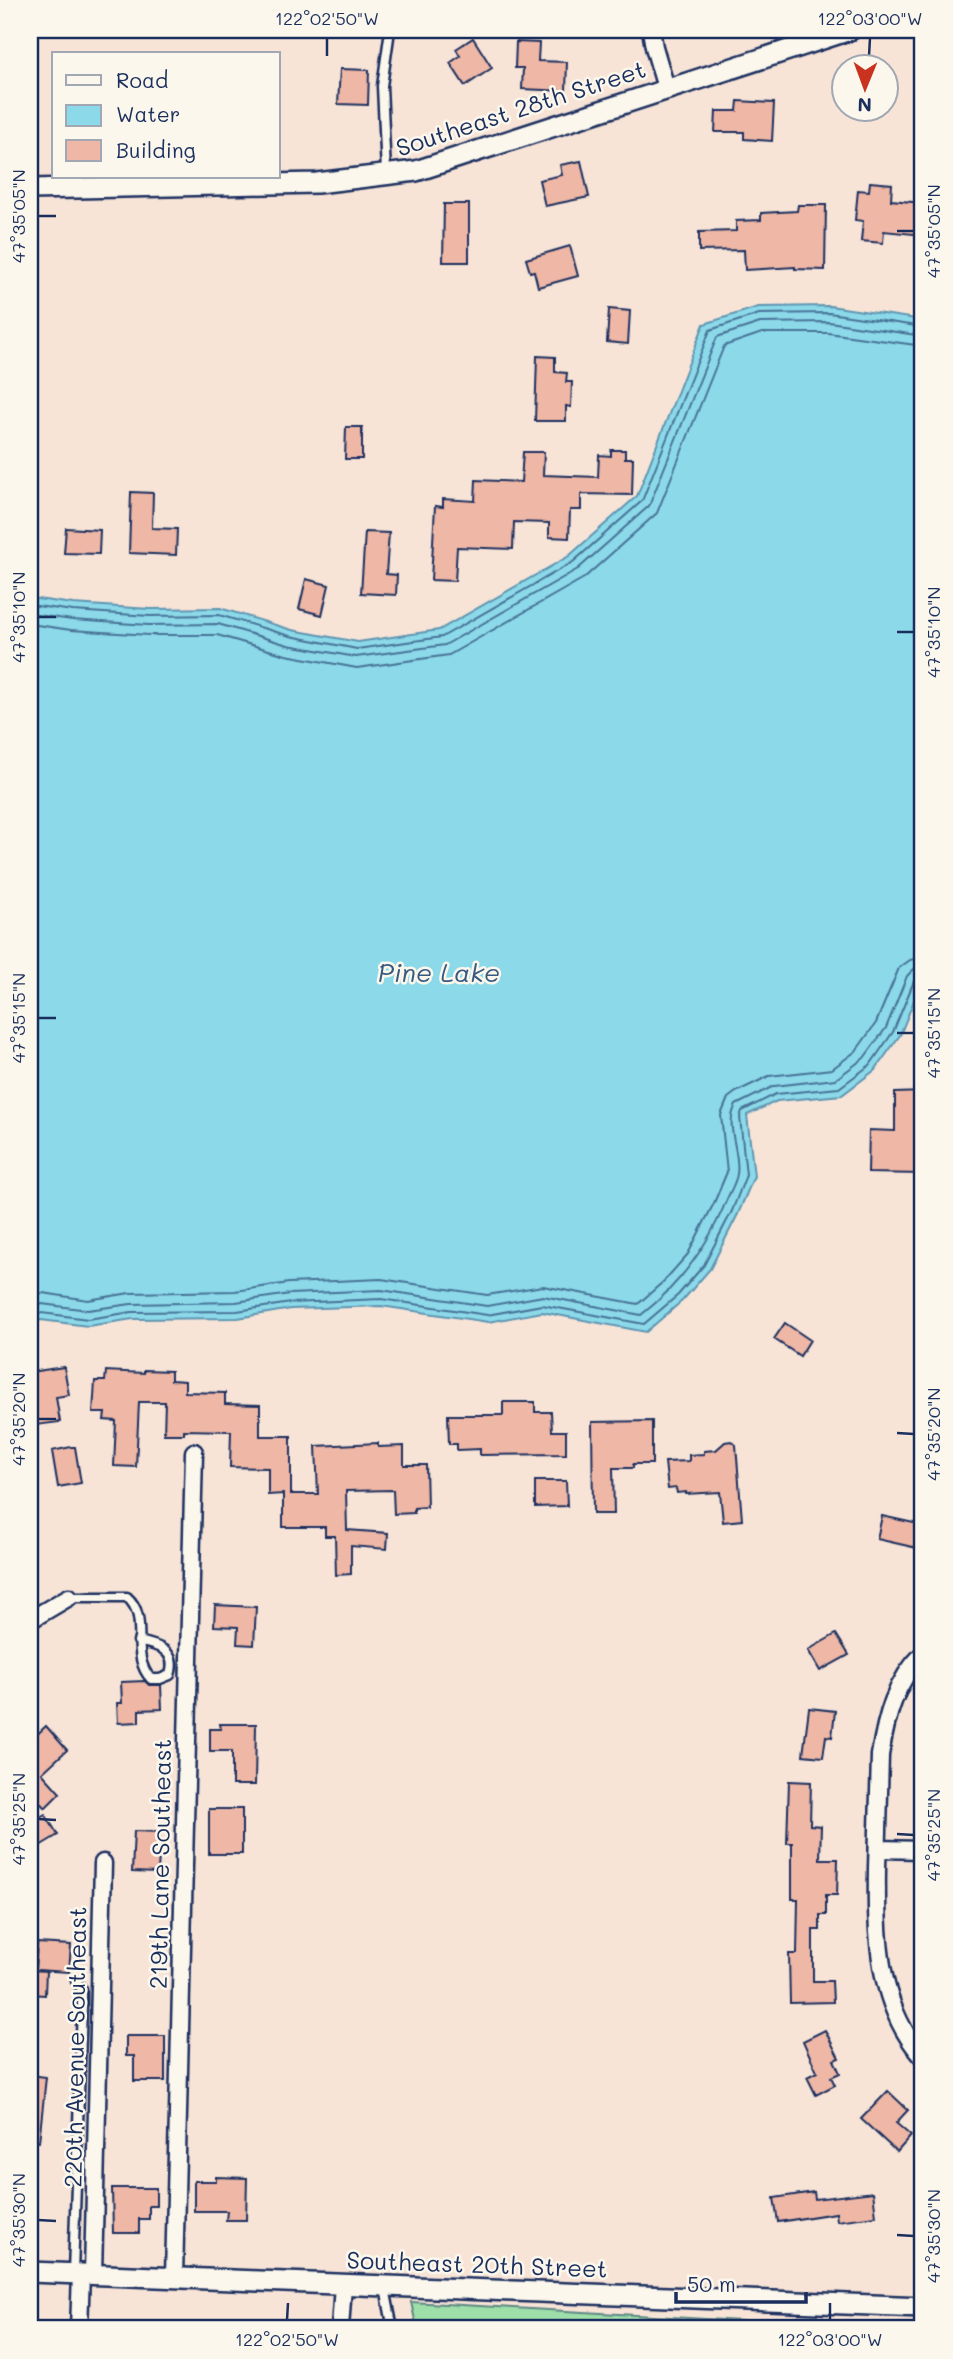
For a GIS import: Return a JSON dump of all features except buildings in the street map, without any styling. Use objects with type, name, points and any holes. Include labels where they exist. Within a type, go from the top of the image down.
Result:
[{"type":"street","points":[[652,30],[666,88]]},
{"type":"street","name":"Southeast 28th Street","points":[[30,189],[317,183],[427,169],[666,88],[850,30]]},
{"type":"street","name":"219th Lane Southeast","points":[[174,2277],[194,1452]]},
{"type":"street","points":[[30,1620],[69,1597]]},
{"type":"street","points":[[923,1654],[900,1686],[891,1704],[884,1730],[880,1755],[876,1927],[888,1996],[901,2026],[923,2057]]},
{"type":"street","points":[[878,1849],[923,1850]]},
{"type":"street","name":"220th Avenue Southeast","points":[[79,2329],[103,1863]]},
{"type":"street","name":"Southeast 20th Street","points":[[30,2272],[923,2307]]},
{"type":"street","points":[[340,2329],[343,2284]]},
{"type":"lane","points":[[386,176],[382,86],[390,30]]},
{"type":"lane","points":[[69,1597],[127,1597],[135,1604],[139,1616],[138,1642],[142,1670],[151,1679],[170,1675],[172,1667],[168,1653],[157,1645],[138,1642]]},
{"type":"lane","points":[[76,1981],[82,1989],[82,2274]]},
{"type":"lane","points":[[384,2286],[393,2329]]},
{"type":"green space","points":[[411,2302],[758,2322],[758,2329],[417,2329]]},
{"type":"water","name":"Pine Lake","points":[[830,306],[923,320],[923,978],[900,1035],[875,1070],[842,1095],[777,1101],[747,1115],[754,1176],[738,1214],[710,1269],[683,1300],[646,1332],[542,1312],[488,1322],[381,1306],[291,1309],[238,1318],[133,1319],[88,1326],[41,1320],[30,1323],[30,598],[150,609],[220,608],[292,630],[358,642],[439,630],[569,556],[637,496],[704,324],[758,307]]}]
